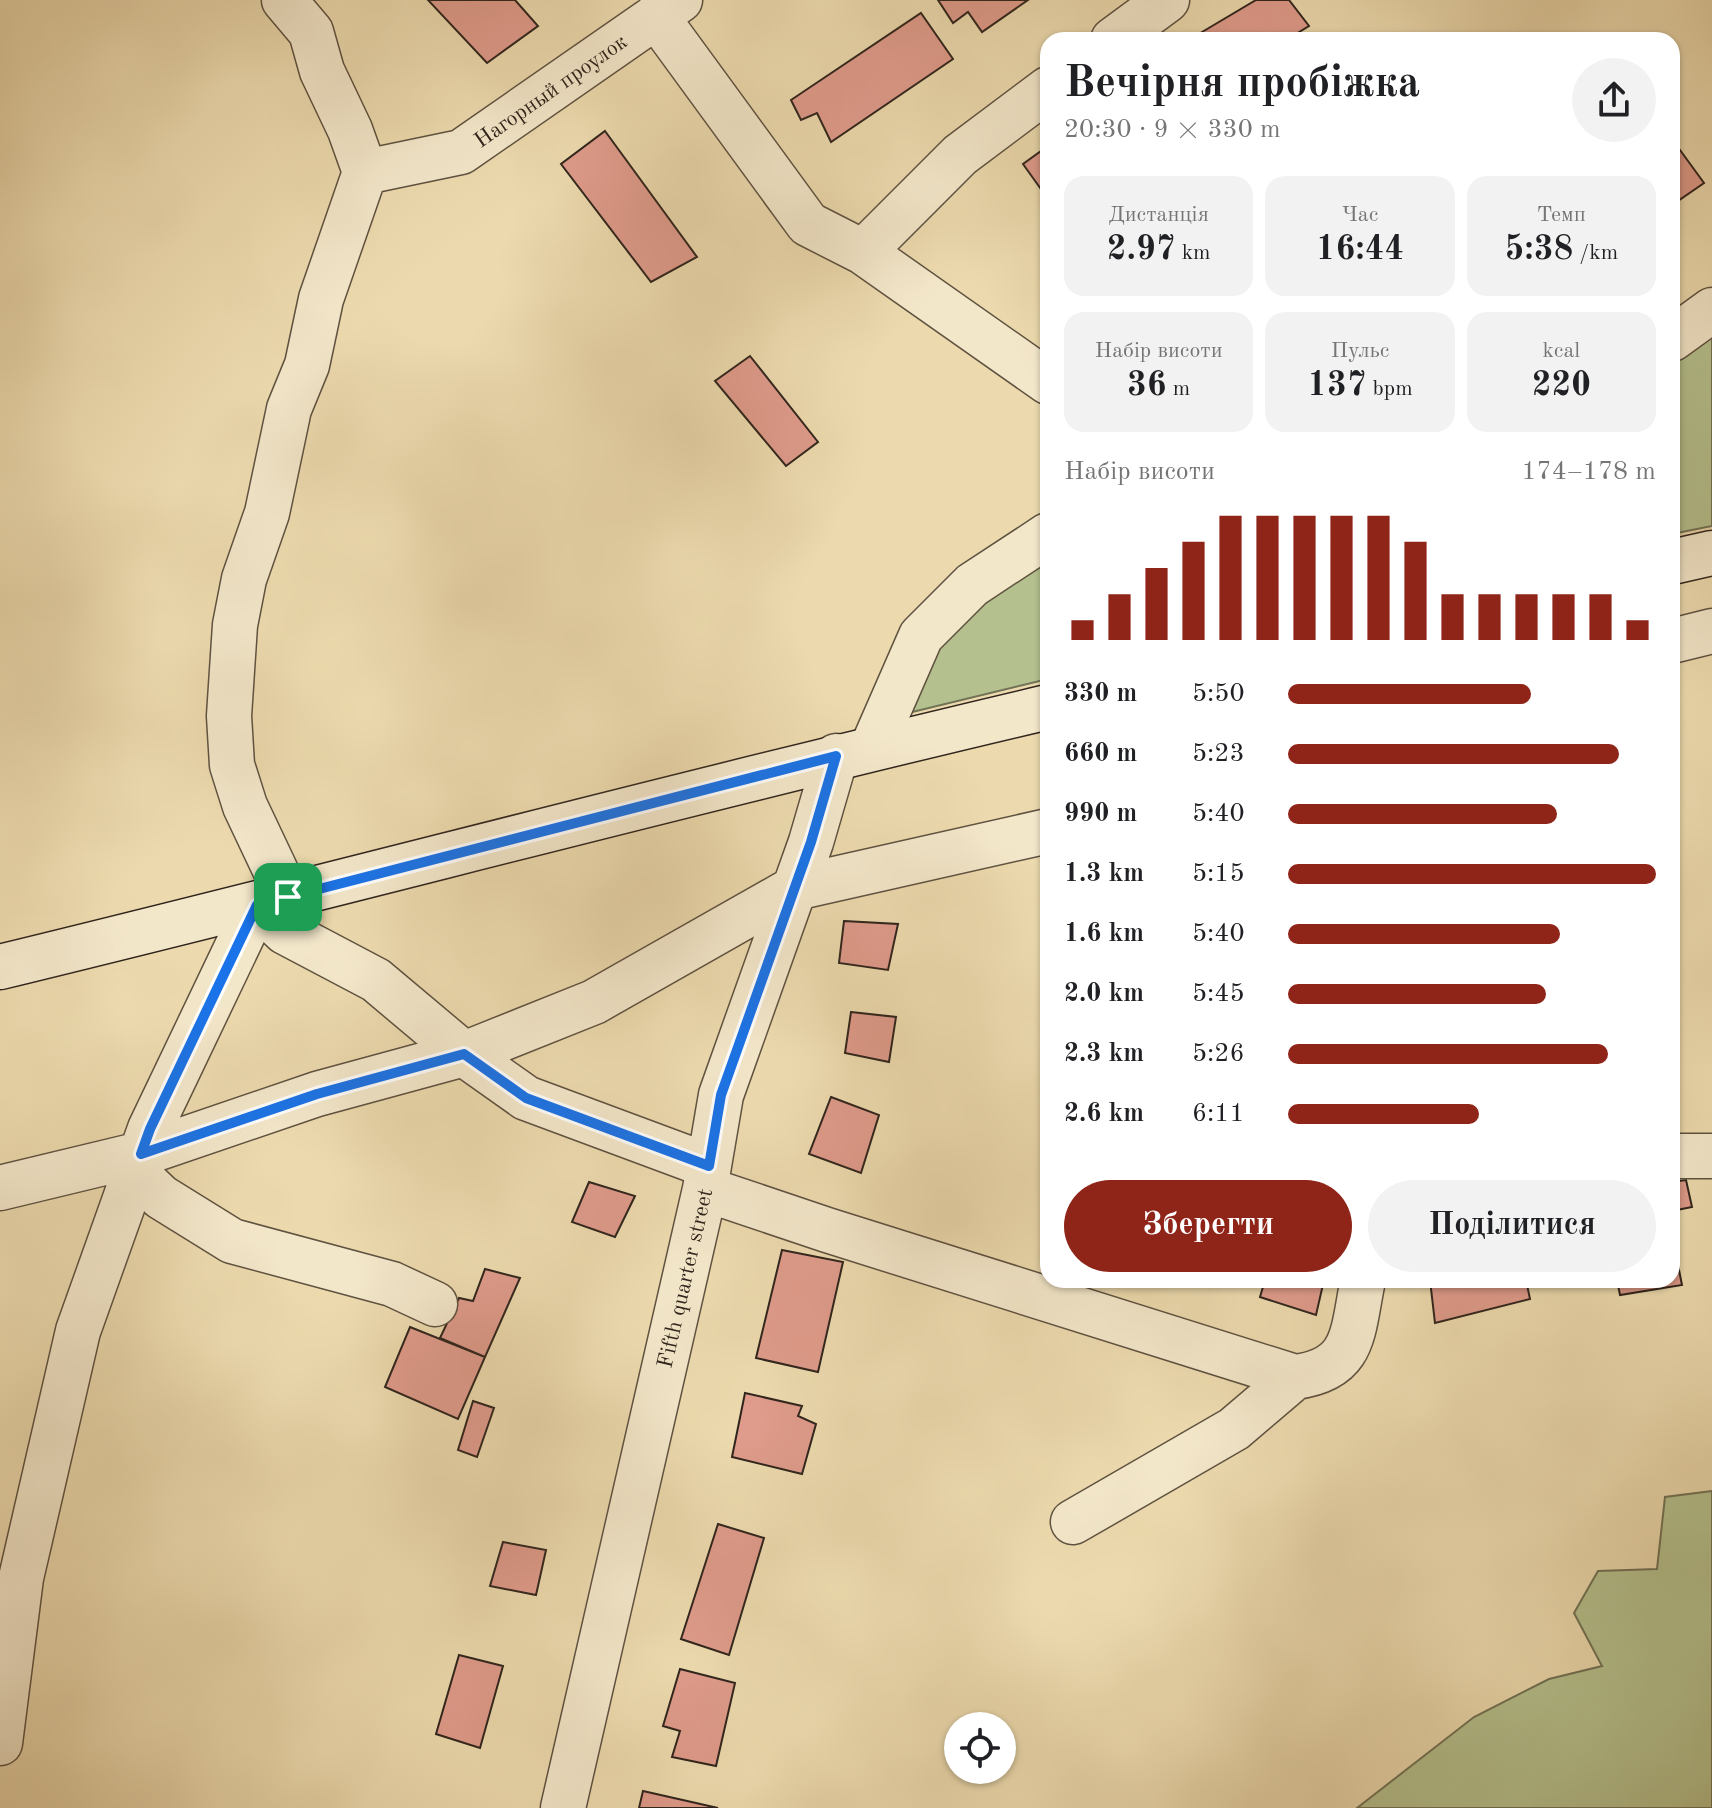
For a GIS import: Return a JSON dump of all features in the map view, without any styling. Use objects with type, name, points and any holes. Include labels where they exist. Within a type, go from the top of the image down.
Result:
[{"type":"street","points":[[284,0],[311,32],[322,71],[350,130],[365,172],[321,299],[307,365],[289,409],[267,513],[244,579],[235,625],[229,716],[232,765],[285,932],[376,980],[464,1054],[526,1098],[827,1230],[1295,1377],[1314,1375],[1331,1366],[1349,1347],[1361,1288]]},
{"type":"street","points":[[1124,32],[1167,0]]},
{"type":"street","points":[[668,8],[808,224],[863,252],[1040,376]]},
{"type":"street","name":"Нагорный проулок","points":[[365,172],[461,152],[668,8]]},
{"type":"street","points":[[863,252],[960,155],[1040,95]]},
{"type":"street","points":[[1680,333],[1712,310]]},
{"type":"street","name":"Fifth quarter street","points":[[563,1808],[707,1178],[721,1095],[795,888],[854,752],[921,636],[972,585],[1040,540]]},
{"type":"street","points":[[1680,560],[1712,553]]},
{"type":"street","points":[[1680,639],[1712,631]]},
{"type":"street","points":[[0,967],[273,901],[854,752],[1040,709]]},
{"type":"street","points":[[0,1188],[138,1163],[317,1094],[464,1054],[594,1002],[795,888],[1040,833]]},
{"type":"street","points":[[0,1743],[21,1578],[78,1331],[150,1129],[273,901]]},
{"type":"street","points":[[1680,1156],[1712,1156]]},
{"type":"street","points":[[138,1163],[161,1197],[232,1241],[392,1284],[435,1304]]},
{"type":"street","points":[[1073,1522],[1234,1429],[1295,1377]]},
{"type":"green space","points":[[1712,325],[1712,526],[1680,532],[1680,347]]},
{"type":"green space","points":[[1040,558],[1040,681],[900,715],[937,641]]},
{"type":"green space","points":[[1712,1491],[1712,1808],[1357,1808],[1474,1717],[1549,1679],[1602,1666],[1574,1613],[1598,1571],[1657,1569],[1665,1497]]},
{"type":"building","points":[[428,0],[515,0],[538,26],[487,63]]},
{"type":"building","points":[[938,0],[1028,0],[982,32],[968,12],[953,23]]},
{"type":"building","points":[[1256,0],[1289,0],[1309,26],[1299,32],[1202,32]]},
{"type":"building","points":[[921,13],[953,59],[831,142],[817,113],[801,120],[791,100]]},
{"type":"building","points":[[605,131],[697,257],[651,282],[561,164]]},
{"type":"building","points":[[1680,150],[1704,183],[1680,200]]},
{"type":"building","points":[[1040,152],[1040,188],[1023,164]]},
{"type":"building","points":[[750,356],[818,442],[786,466],[715,381]]},
{"type":"building","points":[[844,921],[898,924],[888,970],[839,963]]},
{"type":"building","points":[[851,1012],[896,1017],[889,1062],[845,1053]]},
{"type":"building","points":[[831,1097],[879,1115],[861,1173],[809,1154]]},
{"type":"building","points":[[1686,1180],[1692,1207],[1680,1209],[1680,1181]]},
{"type":"building","points":[[589,1182],[635,1196],[615,1237],[572,1222]]},
{"type":"building","points":[[782,1250],[843,1262],[818,1372],[756,1358]]},
{"type":"building","points":[[485,1269],[520,1278],[485,1357],[440,1338],[459,1298],[473,1301]]},
{"type":"building","points":[[1263,1288],[1322,1288],[1316,1315],[1260,1297]]},
{"type":"building","points":[[1431,1288],[1528,1288],[1530,1299],[1435,1323]]},
{"type":"building","points":[[1619,1288],[1663,1288],[1620,1295]]},
{"type":"building","points":[[410,1327],[485,1357],[458,1419],[385,1387]]},
{"type":"building","points":[[745,1393],[802,1406],[798,1416],[816,1424],[802,1474],[732,1457]]},
{"type":"building","points":[[473,1401],[494,1408],[477,1457],[458,1450]]},
{"type":"building","points":[[718,1524],[764,1538],[729,1655],[681,1639]]},
{"type":"building","points":[[503,1542],[546,1550],[536,1595],[490,1586]]},
{"type":"building","points":[[459,1655],[503,1666],[480,1748],[436,1734]]},
{"type":"building","points":[[680,1669],[735,1683],[716,1766],[672,1757],[680,1731],[663,1726]]},
{"type":"building","points":[[643,1791],[718,1808],[639,1808]]},
{"type":"route","points":[[836,756],[811,842],[721,1095],[709,1166],[526,1098],[464,1054],[317,1094],[141,1154],[257,905],[288,897],[836,756]]}]
